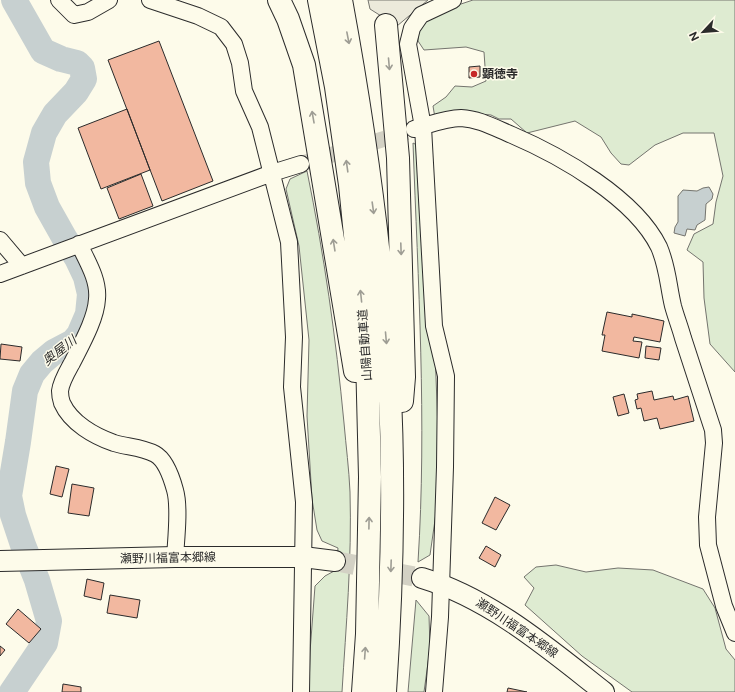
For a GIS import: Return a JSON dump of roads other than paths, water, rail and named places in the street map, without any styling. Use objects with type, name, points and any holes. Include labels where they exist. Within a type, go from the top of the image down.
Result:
[{"type":"highway","points":[[279,0],[288,19],[304,65],[352,353],[370,478]]},
{"type":"highway","name":"山陽自動車道","points":[[320,0],[336,87],[350,186],[367,356],[370,478],[367,634],[362,692]]},
{"type":"highway","name":"山陽自動車道","points":[[341,0],[359,109],[376,231],[389,377],[392,445],[392,514],[389,635],[384,692]]},
{"type":"highway","points":[[386,25],[398,158],[404,377],[400,430],[399,474],[392,514]]},
{"type":"main road","name":"瀬野川福富本郷線","points":[[0,561],[175,557],[303,557],[335,561]]},
{"type":"main road","name":"瀬野川福富本郷線","points":[[431,581],[469,596],[510,621],[604,692]]},
{"type":"street","points":[[59,0],[74,15],[88,12],[109,0]]},
{"type":"street","points":[[150,0],[198,16],[221,27],[234,44],[240,63],[244,91],[260,127],[289,242],[294,337],[292,387],[304,502],[301,692]]},
{"type":"street","points":[[434,692],[440,617],[431,581],[445,466],[446,376],[434,326],[419,128],[408,44],[412,28],[421,15],[453,0]]},
{"type":"street","points":[[419,128],[444,120],[460,118],[476,120],[530,142],[562,159],[604,188],[632,211],[653,236],[665,262],[670,280],[673,306],[713,430],[714,443],[707,516],[708,545],[724,606],[735,633]]},
{"type":"street","points":[[0,274],[272,173],[301,164]]},
{"type":"street","points":[[0,240],[22,266]]},
{"type":"street","points":[[73,247],[96,281],[97,298],[94,314],[83,341],[62,384],[60,393],[62,402],[69,415],[83,428],[114,443],[155,454],[165,464],[176,492],[177,517],[175,557]]},
{"type":"waterway","name":"奥屋川","points":[[12,692],[45,643],[49,621],[37,580],[13,515],[9,496],[25,391],[32,374],[42,362],[54,352],[73,342],[79,335],[88,314],[90,294],[86,277],[77,258],[47,207],[38,183],[36,162],[44,133],[55,114],[76,92],[84,79],[82,68],[77,63],[61,59],[43,51],[14,0]]},
{"type":"tunnel","points":[[301,164],[407,132]]},
{"type":"tunnel","points":[[335,561],[422,578]]},
{"type":"place","name":"顕徳寺","points":[[474,74]]}]
